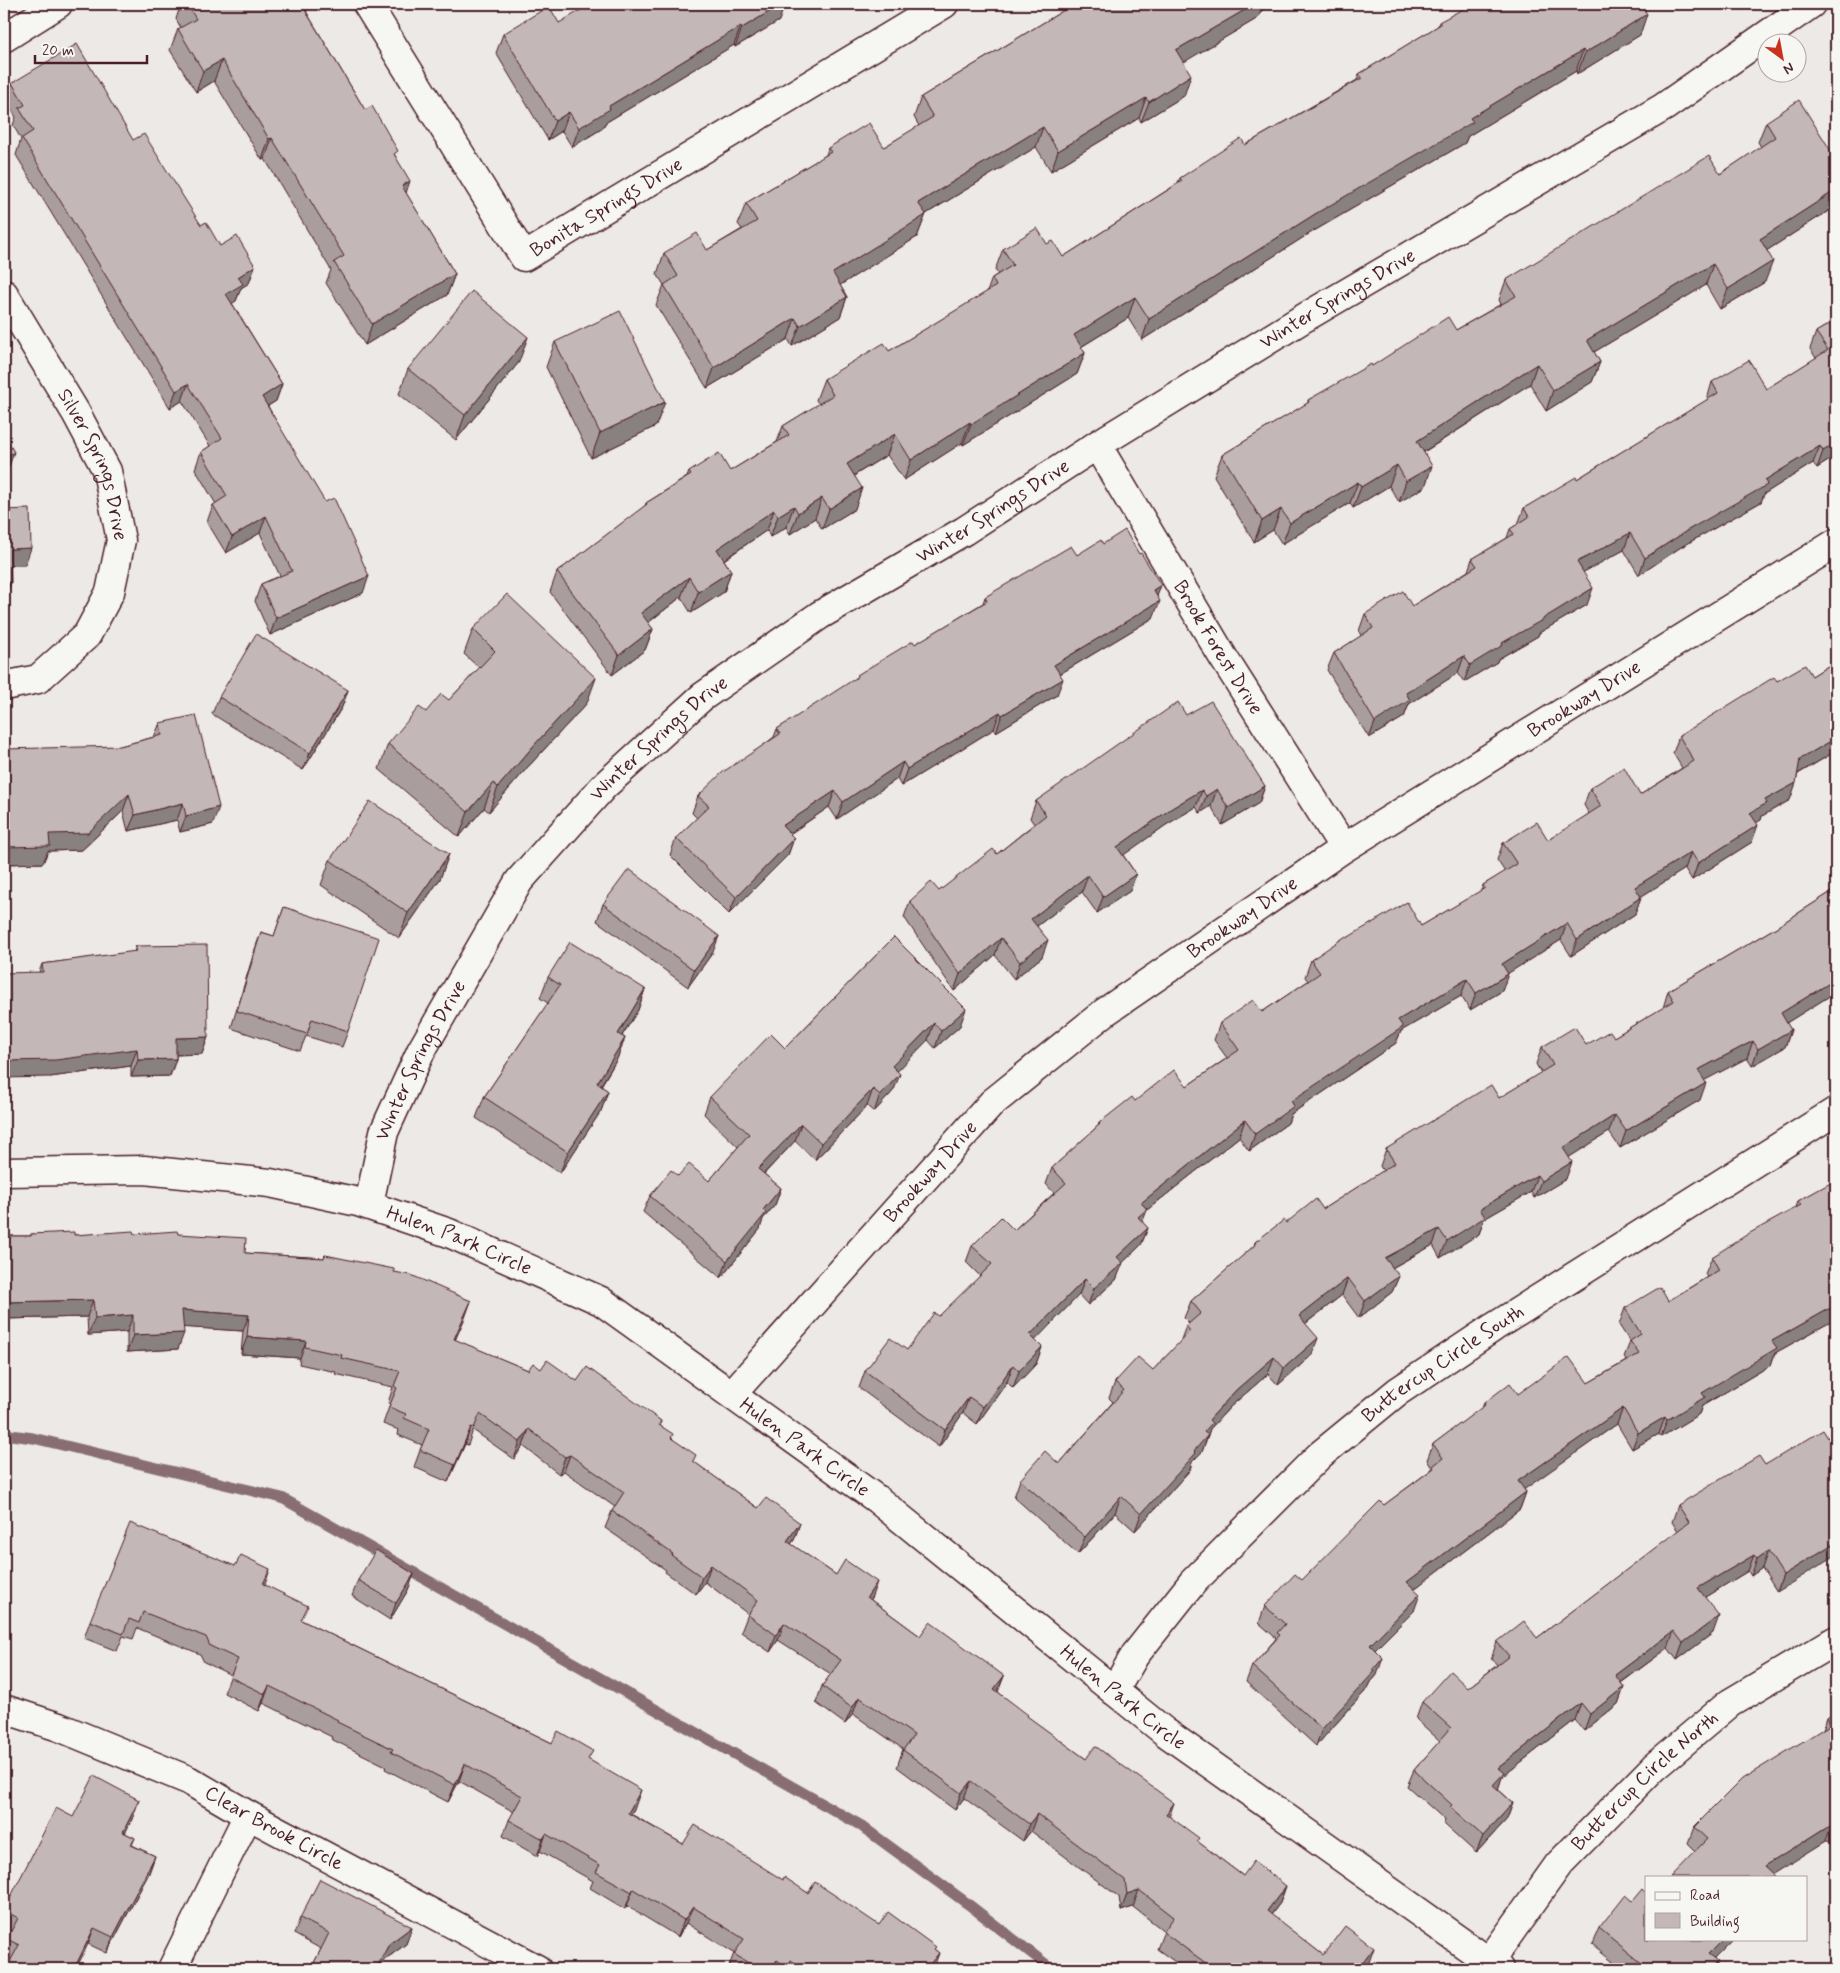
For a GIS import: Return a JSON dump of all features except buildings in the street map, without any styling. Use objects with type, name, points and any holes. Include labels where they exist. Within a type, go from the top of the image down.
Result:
[{"type":"street","points":[[4,38],[58,4]]},
{"type":"street","name":"Bonita Springs Drive","points":[[367,4],[524,257],[944,4]]},
{"type":"street","name":"Winter Springs Drive","points":[[369,1204],[384,1132],[421,1051],[519,881],[604,786],[702,697],[820,615],[964,531],[1097,445],[1304,318],[1664,107],[1811,4]]},
{"type":"street","name":"Silver Springs Drive","points":[[4,294],[76,413],[107,471],[122,540],[110,592],[86,635],[38,679],[4,686]]},
{"type":"street","name":"Brook Forest Drive","points":[[1097,445],[1222,657],[1344,848]]},
{"type":"street","name":"Brookway Drive","points":[[732,1394],[992,1102],[1105,1012],[1344,848],[1836,543]]},
{"type":"street","name":"Buttercup Circle South","points":[[1114,1691],[1135,1655],[1193,1582],[1320,1456],[1397,1392],[1494,1327],[1836,1111]]},
{"type":"street","name":"Hulen Park Circle","points":[[4,1172],[144,1170],[270,1183],[369,1204],[449,1233],[601,1301],[878,1500],[1165,1732],[1494,1966]]},
{"type":"street","name":"Buttercup Circle North","points":[[1494,1966],[1560,1864],[1654,1766],[1730,1703],[1836,1640]]},
{"type":"street","name":"Clear Brook Circle","points":[[4,1709],[59,1727],[188,1780],[248,1815],[537,1969]]},
{"type":"street","points":[[172,1969],[248,1815]]},
{"type":"waterway","points":[[4,1434],[33,1438],[282,1498],[860,1825],[968,1904],[1052,1969]]}]
